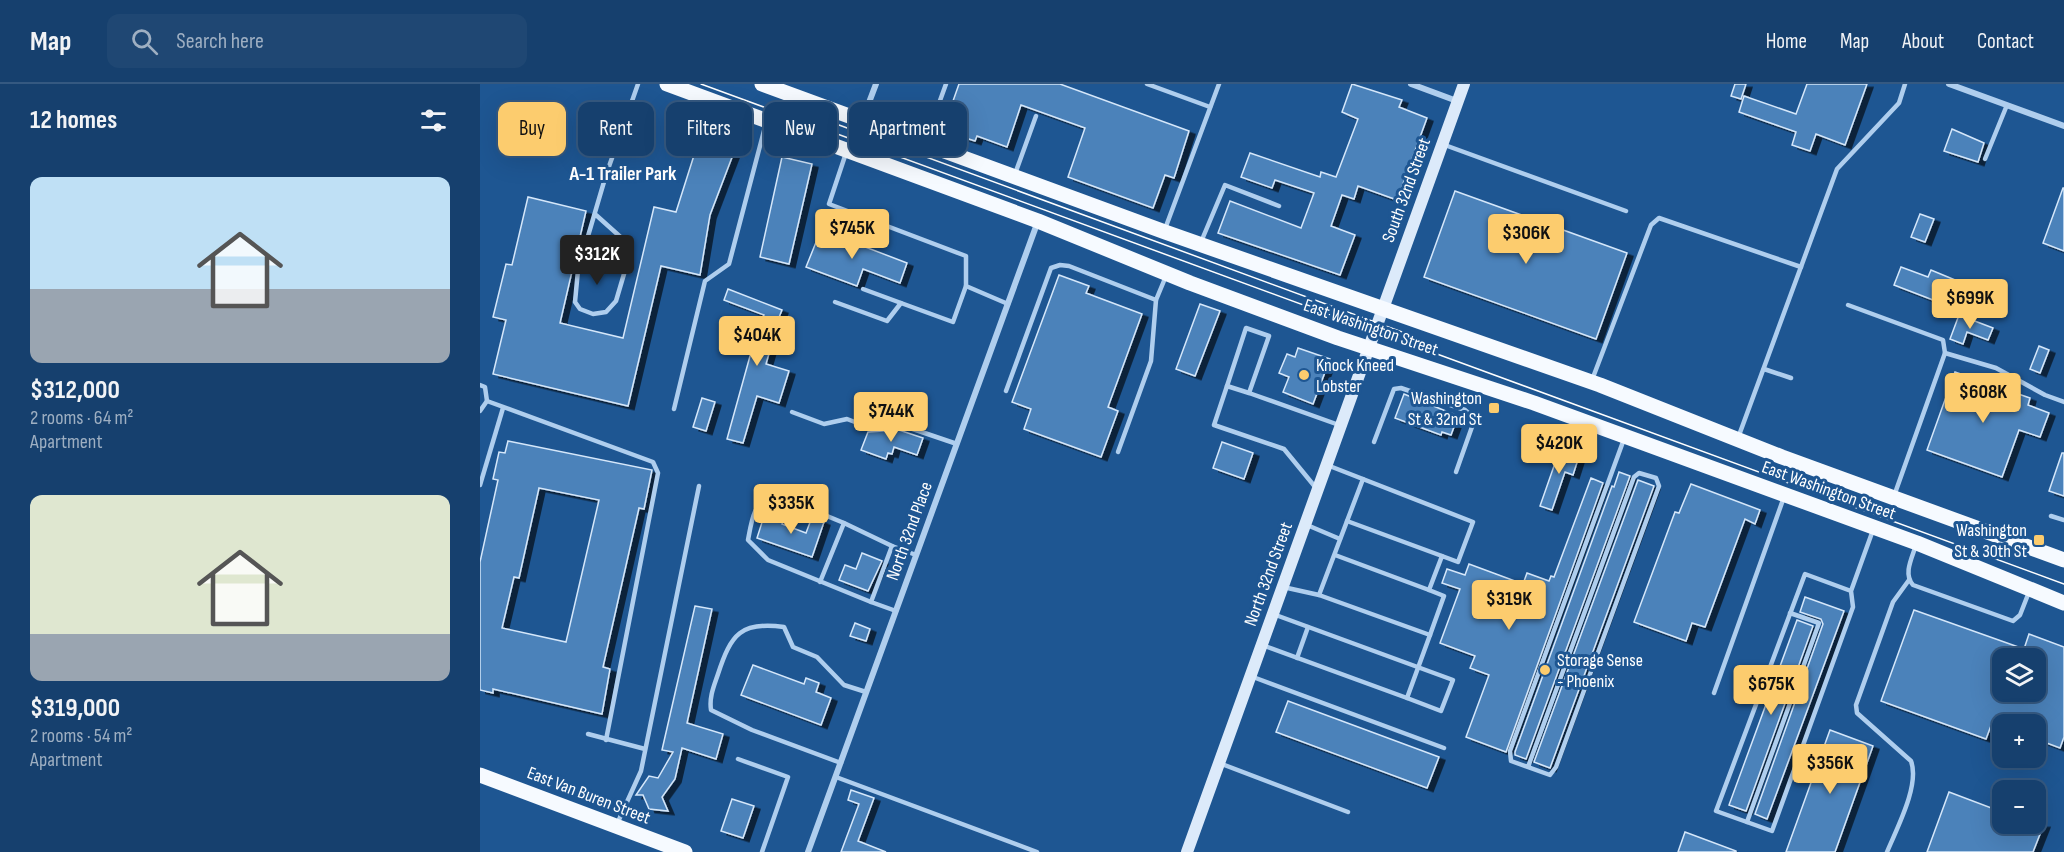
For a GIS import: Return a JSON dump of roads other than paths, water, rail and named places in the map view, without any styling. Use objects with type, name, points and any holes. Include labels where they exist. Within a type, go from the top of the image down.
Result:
[{"type":"main road","name":"East Washington Street","points":[[667,84],[764,120]]},
{"type":"main road","name":"East Washington Street","points":[[762,84],[849,117]]},
{"type":"main road","name":"South 32nd Street","points":[[1383,308],[1464,84]]},
{"type":"main road","name":"East Washington Street","points":[[837,146],[1369,348],[1625,436],[1917,543],[2064,603]]},
{"type":"main road","name":"East Washington Street","points":[[955,156],[1200,245],[1592,382],[1737,440],[2064,560]]},
{"type":"main road","name":"North 32nd Street","points":[[1187,852],[1383,308]]},
{"type":"main road","name":"East Van Buren Street","points":[[480,776],[683,852]]},
{"type":"street","points":[[869,102],[876,84]]},
{"type":"street","points":[[1411,84],[1457,101]]},
{"type":"street","points":[[1949,84],[2064,126]]},
{"type":"street","name":"North 32nd Place","points":[[808,852],[1038,221]]},
{"type":"lane","points":[[596,215],[625,242],[629,257],[616,301],[606,312],[593,314],[580,309],[575,302],[578,270],[606,175],[638,84]]},
{"type":"lane","points":[[940,102],[946,84]]},
{"type":"lane","points":[[1147,84],[1210,107]]},
{"type":"lane","points":[[1165,232],[1219,84]]},
{"type":"lane","points":[[1737,440],[1837,168],[1899,103],[1905,84]]},
{"type":"lane","points":[[1985,159],[2007,105]]},
{"type":"lane","points":[[1014,177],[1036,116]]},
{"type":"lane","points":[[674,409],[705,281],[729,264],[764,129]]},
{"type":"lane","points":[[1442,144],[1626,211]]},
{"type":"lane","points":[[847,150],[830,204],[966,256],[966,286],[954,322],[863,289]]},
{"type":"lane","points":[[1200,245],[1225,185],[1279,206]]},
{"type":"lane","points":[[1592,382],[1651,225],[1659,218],[1801,267]]},
{"type":"lane","points":[[1006,391],[1051,267],[1069,266],[1156,300]]},
{"type":"lane","points":[[1118,452],[1151,361],[1156,300],[1167,273]]},
{"type":"lane","points":[[966,286],[1008,303]]},
{"type":"lane","points":[[835,302],[887,321],[901,303]]},
{"type":"lane","points":[[1848,305],[1943,340],[1945,353],[1893,498]]},
{"type":"lane","points":[[1250,393],[1269,336],[1246,328],[1214,425],[1284,449],[1318,490]]},
{"type":"lane","points":[[1945,353],[1996,368],[2045,395],[2064,402]]},
{"type":"lane","points":[[1764,369],[1791,378]]},
{"type":"lane","points":[[480,386],[485,387],[487,401],[480,411]]},
{"type":"lane","points":[[1227,386],[1341,426]]},
{"type":"lane","points":[[1374,442],[1394,389],[1401,388],[1465,410],[1472,416],[1473,424],[1456,472]]},
{"type":"lane","points":[[487,401],[652,462],[658,473],[606,740]]},
{"type":"lane","points":[[480,485],[503,408]]},
{"type":"lane","points":[[792,411],[824,424],[847,419],[868,427],[901,425],[957,444]]},
{"type":"lane","points":[[1528,767],[1634,477],[1639,473],[1656,478],[1659,486],[1556,767],[1550,775],[1510,761],[1510,751],[1625,436]]},
{"type":"lane","points":[[1327,465],[1473,522],[1458,562],[1347,521]]},
{"type":"lane","points":[[1319,595],[1363,479]]},
{"type":"lane","points":[[616,826],[641,771],[699,486]]},
{"type":"lane","points":[[896,611],[820,582],[768,560],[756,552],[748,540],[759,502],[771,493],[916,555]]},
{"type":"lane","points":[[1714,693],[1785,495]]},
{"type":"lane","points":[[2051,516],[2064,520]]},
{"type":"lane","points":[[820,582],[844,523]]},
{"type":"lane","points":[[1305,525],[1341,539]]},
{"type":"lane","points":[[1851,591],[1805,574],[1716,811],[1772,831],[1853,607],[1851,591],[1874,527]]},
{"type":"lane","points":[[1917,543],[1908,572],[1909,580],[1913,585],[2013,621],[2020,615],[2030,590]]},
{"type":"lane","points":[[871,602],[892,546]]},
{"type":"lane","points":[[1335,555],[1444,596],[1407,698]]},
{"type":"lane","points":[[1429,590],[1442,556]]},
{"type":"lane","points":[[1887,852],[1913,785],[1915,771],[1911,761],[1857,713],[1856,705],[1893,602],[1909,580]]},
{"type":"lane","points":[[1283,587],[1319,595],[1430,635]]},
{"type":"lane","points":[[1747,822],[1819,623],[1790,613]]},
{"type":"lane","points":[[1262,645],[1441,711],[1453,680],[1273,614]]},
{"type":"lane","points":[[841,763],[752,730],[711,710],[709,700],[727,646],[745,630],[760,624],[784,627],[793,647],[817,657],[844,684],[866,692]]},
{"type":"lane","points":[[1297,658],[1308,627]]},
{"type":"lane","points":[[1250,676],[1444,748]]},
{"type":"lane","points":[[588,734],[645,749]]},
{"type":"lane","points":[[738,759],[788,777],[762,852]]},
{"type":"lane","points":[[1219,763],[1348,812]]},
{"type":"lane","points":[[836,777],[1037,852]]},
{"type":"tram line","points":[[701,84],[2064,584]]},
{"type":"tram line","points":[[839,125],[1402,332]]},
{"type":"place","name":"Knock Kneed Lobster","points":[[1304,375]]},
{"type":"place","name":"Washington St & 32nd St","points":[[1494,408]]},
{"type":"place","name":"Washington St & 30th St","points":[[2039,540]]},
{"type":"place","name":"Storage Sense - Phoenix","points":[[1545,670]]},
{"type":"district","name":"A-1 Trailer Park","points":[[623,173]]}]
